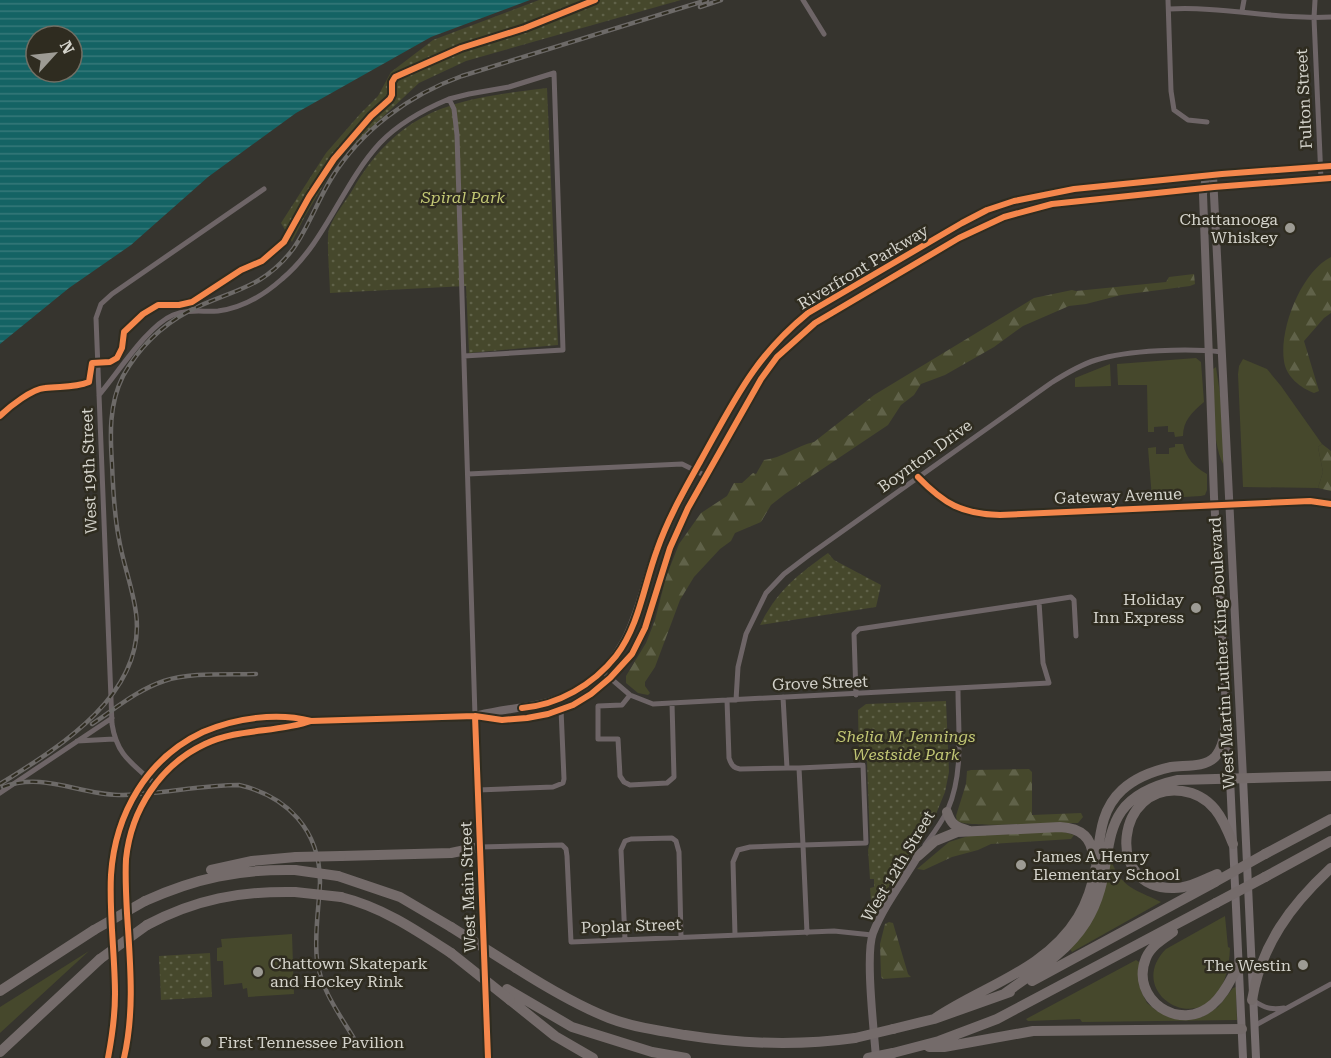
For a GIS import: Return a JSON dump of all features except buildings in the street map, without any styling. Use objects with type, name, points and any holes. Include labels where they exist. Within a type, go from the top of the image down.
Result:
[{"type":"highway","points":[[934,1019],[958,1003],[1010,978],[1050,949],[1074,923],[1088,895],[1096,868],[1102,823],[1112,801],[1122,790],[1145,775],[1173,767],[1203,764],[1210,761],[1222,744],[1227,718]]},
{"type":"highway","points":[[1004,994],[1052,960],[1069,945],[1087,921],[1104,875],[1110,831],[1128,804],[1149,788],[1167,782],[1189,779],[1331,776]]},
{"type":"highway","points":[[1216,878],[1175,888],[1153,885],[1143,879],[1133,869],[1126,848],[1127,829],[1134,812],[1148,799],[1164,791],[1190,792],[1204,798],[1215,808],[1224,820],[1233,844]]},
{"type":"highway","points":[[947,812],[950,822],[957,828],[970,831]]},
{"type":"highway","points":[[167,891],[222,874],[254,871],[295,870],[338,876],[400,897],[569,1000],[610,1019],[667,1032],[761,1044],[815,1042],[855,1038],[934,1019],[1004,994],[1061,967],[1216,878],[1331,819]]},
{"type":"highway","points":[[918,856],[930,844],[944,836],[970,831],[1060,827],[1077,830],[1086,837],[1093,850],[1088,895]]},
{"type":"highway","points":[[868,1058],[919,1047],[957,1035],[1012,1012],[1331,841]]},
{"type":"highway","points":[[0,991],[94,930],[145,901],[196,876],[224,867],[260,860],[296,857],[451,853],[480,847]]},
{"type":"highway","points":[[1252,1000],[1259,968],[1267,947],[1294,908],[1331,868]]},
{"type":"highway","points":[[0,1052],[100,959],[147,925],[178,909],[208,899],[255,892],[295,892],[340,897],[368,905],[396,918],[509,994],[555,1036],[592,1058]]},
{"type":"highway","points":[[1216,903],[1170,934],[1149,953],[1143,972],[1148,992],[1155,1004],[1165,1011],[1178,1015],[1194,1014],[1208,1008],[1219,998],[1239,965]]},
{"type":"highway","points":[[509,994],[572,1027],[652,1052],[686,1058]]},
{"type":"highway","points":[[919,1047],[944,1047],[1033,1031],[1242,1029]]},
{"type":"main road","name":"Riverfront Parkway","points":[[475,716],[503,709],[545,704],[566,696],[584,686],[615,656],[626,640],[634,621],[657,549],[673,512],[741,387],[754,367],[788,329],[832,298],[987,210],[1029,198],[1074,189],[1331,166]]},
{"type":"main road","name":"West Martin Luther King Boulevard","points":[[1209,176],[1214,187],[1256,1058]]},
{"type":"main road","name":"West Martin Luther King Boulevard","points":[[1209,176],[1203,188],[1214,506],[1227,718],[1243,1058]]},
{"type":"main road","name":"Riverfront Parkway","points":[[108,1058],[115,996],[111,873],[118,836],[131,801],[146,776],[177,747],[219,726],[241,721],[291,716],[310,721],[475,716],[502,720],[527,718],[561,709],[591,694],[610,678],[632,654],[641,637],[670,548],[688,508],[761,379],[777,357],[796,339],[842,306],[959,238],[1004,216],[1030,208],[1203,188],[1331,178]]},
{"type":"main road","name":"West Main Street","points":[[475,716],[488,1058]]},
{"type":"main road","name":"Riverfront Parkway","points":[[124,1058],[131,1005],[126,871],[130,837],[142,806],[155,784],[183,756],[212,741],[244,732],[292,728],[310,721]]},
{"type":"main road","name":"West 12th Street","points":[[876,1058],[872,935],[883,912],[918,856]]},
{"type":"street","points":[[803,0],[824,34]]},
{"type":"street","points":[[1168,0],[1171,91],[1174,110],[1188,120],[1207,123]]},
{"type":"street","points":[[1242,11],[1244,0]]},
{"type":"street","name":"Fulton Street","points":[[1315,0],[1321,179]]},
{"type":"street","points":[[1169,9],[1213,9],[1314,18],[1331,17]]},
{"type":"street","points":[[99,395],[150,333],[171,316],[184,311],[217,311],[234,308],[252,301],[284,278],[321,235],[359,171],[380,143],[420,113],[449,99],[469,93],[508,87],[554,73],[563,350],[464,356]]},
{"type":"street","points":[[449,99],[454,109],[457,135],[475,716]]},
{"type":"street","name":"West 19th Street","points":[[155,784],[122,756],[114,739],[96,318],[101,304],[112,294],[264,189]]},
{"type":"street","points":[[1029,198],[1030,208]]},
{"type":"street","name":"Boynton Drive","points":[[736,700],[738,667],[746,634],[766,593],[784,574],[918,477],[1051,383],[1096,360],[1117,354],[1208,350],[1222,352]]},
{"type":"street","points":[[468,474],[681,464],[706,476]]},
{"type":"street","name":"Gateway Avenue","points":[[918,477],[934,494],[951,505],[979,514],[1310,501],[1331,504]]},
{"type":"street","points":[[856,695],[854,634],[859,629],[1071,597],[1074,600],[1076,636]]},
{"type":"street","name":"Grove Street","points":[[602,671],[630,695],[653,704],[958,690],[1049,683],[1043,663],[1039,602]]},
{"type":"street","name":"West 12th Street","points":[[918,856],[947,812],[953,794],[958,772],[958,690]]},
{"type":"street","points":[[630,695],[622,705],[598,706],[598,739],[618,739],[620,776],[630,785],[667,783],[674,777],[672,703]]},
{"type":"street","points":[[783,697],[786,768]]},
{"type":"street","points":[[727,700],[729,758],[735,768],[862,765],[866,843],[750,847],[738,850],[733,862],[735,935]]},
{"type":"street","points":[[478,790],[553,787],[563,783],[561,709]]},
{"type":"street","points":[[0,793],[112,718]]},
{"type":"street","points":[[76,742],[114,739]]},
{"type":"street","points":[[799,768],[807,933]]},
{"type":"street","points":[[626,940],[621,850],[625,841],[631,839],[672,838],[676,841],[679,852],[681,938]]},
{"type":"street","name":"Poplar Street","points":[[480,847],[562,845],[566,849],[571,942],[834,931],[872,935]]},
{"type":"street","points":[[1254,1026],[1331,984]]},
{"type":"street","points":[[1252,1000],[1273,1010],[1288,1007]]},
{"type":"green space","points":[[539,0],[681,0],[466,61],[419,83],[340,157],[292,242],[281,223],[326,153],[378,96],[391,72],[433,40]]},
{"type":"green space","name":"Spiral Park","points":[[547,88],[558,345],[469,353],[466,286],[330,293],[329,229],[372,161],[391,140],[412,123],[459,103]]},
{"type":"green space","points":[[1331,257],[1331,313],[1304,341],[1319,391],[1314,393],[1299,385],[1291,377],[1285,367],[1283,348],[1294,303],[1310,275],[1320,264]]},
{"type":"green space","points":[[1194,274],[1195,284],[1190,286],[1121,295],[1069,306],[1023,326],[994,347],[945,375],[921,384],[914,395],[901,405],[888,425],[785,494],[771,505],[761,522],[735,533],[731,541],[720,549],[694,577],[680,600],[655,667],[645,682],[650,693],[648,695],[638,693],[626,683],[626,676],[646,643],[655,620],[666,577],[679,544],[701,513],[727,496],[734,483],[742,483],[753,473],[756,474],[764,460],[814,442],[874,395],[1034,298],[1072,290],[1166,282],[1169,277]]},
{"type":"green space","points":[[1196,358],[1201,362],[1204,402],[1189,417],[1183,436],[1175,437],[1174,432],[1168,432],[1168,426],[1154,427],[1154,432],[1148,432],[1147,385],[1118,385],[1117,364]]},
{"type":"green space","points":[[1243,359],[1267,369],[1322,444],[1318,447],[1323,472],[1318,488],[1243,487],[1238,374]]},
{"type":"green space","points":[[1110,364],[1111,386],[1075,387],[1075,378]]},
{"type":"green space","points":[[1216,367],[1223,414],[1225,451],[1223,464],[1219,454],[1214,418],[1213,369]]},
{"type":"green space","points":[[1175,444],[1183,444],[1191,462],[1207,474],[1205,495],[1152,499],[1148,448],[1156,447],[1156,454],[1169,454],[1169,448],[1175,447]]},
{"type":"green space","points":[[1322,444],[1331,451],[1331,491],[1318,488],[1323,472],[1318,447]]},
{"type":"green space","points":[[828,553],[834,560],[881,585],[876,607],[760,625],[774,602],[789,584]]},
{"type":"green space","name":"Shelia M Jennings Westside Park","points":[[946,701],[949,772],[945,792],[936,814],[872,915],[870,888],[874,887],[874,879],[870,879],[868,850],[870,842],[867,761],[859,761],[858,710],[866,704]]},
{"type":"green space","points":[[1029,769],[1032,772],[1032,815],[1081,813],[1083,817],[1078,823],[995,825],[957,821],[956,816],[966,784],[967,771]]},
{"type":"green space","points":[[1057,830],[1074,835],[1071,839],[991,844],[952,857],[924,870],[917,869],[949,842],[978,833]]},
{"type":"green space","points":[[1109,855],[1123,881],[1135,890],[1161,902],[1072,952],[1070,949]]},
{"type":"green space","points":[[1225,916],[1228,947],[1230,948],[1224,981],[1211,1000],[1195,1008],[1178,1007],[1164,998],[1155,985],[1155,967],[1166,949]]},
{"type":"green space","points":[[893,923],[908,974],[911,977],[883,979],[881,977],[880,944],[885,924]]},
{"type":"green space","name":"Chattown Skatepark and Hockey Rink","points":[[292,934],[294,994],[248,997],[247,988],[243,989],[242,983],[224,985],[223,961],[217,961],[217,948],[222,947],[221,939]]},
{"type":"green space","points":[[89,951],[0,1033],[0,1007]]},
{"type":"green space","points":[[210,953],[212,997],[161,1000],[159,956]]},
{"type":"green space","points":[[1136,960],[1139,962],[1139,984],[1142,993],[1147,1003],[1157,1011],[1202,1017],[1218,1007],[1236,987],[1237,1020],[1082,1022],[1080,1019],[1028,1021],[1026,1019]]},
{"type":"water","points":[[0,0],[530,0],[431,37],[296,113],[208,177],[131,245],[69,288],[0,344]]},
{"type":"railway","points":[[0,784],[47,753],[94,715],[113,693],[128,669],[136,642],[136,613],[116,520],[111,430],[118,387],[129,366],[143,348],[179,317],[204,304],[245,288],[281,263],[298,241],[343,161],[372,130],[405,104],[423,93],[462,76],[707,0]]},
{"type":"railway","points":[[700,7],[721,0]]},
{"type":"railway","points":[[92,724],[135,695],[164,681],[197,675],[256,674]]},
{"type":"railway","points":[[3,787],[32,782],[118,795],[239,785],[272,797],[286,807],[298,818],[314,846],[320,882],[316,940],[319,971],[332,1003],[356,1042]]},
{"type":"cycle path","points":[[0,416],[34,391],[89,382],[92,363],[110,362],[117,358],[122,348],[124,332],[143,314],[158,305],[179,305],[192,302],[241,270],[262,261],[284,242],[309,197],[334,159],[371,116],[390,99],[392,82],[395,77],[461,48],[525,28],[595,0]]},
{"type":"cycle path","points":[[522,708],[549,703],[574,692],[597,676],[616,656],[636,619],[661,538],[724,418],[759,363],[773,346],[808,313],[962,223],[987,210],[1014,201],[1074,189],[1331,166]]},
{"type":"cycle path","points":[[124,1058],[131,1004],[126,879],[129,841],[134,823],[150,791],[174,764],[189,753],[205,744],[231,735],[311,721],[475,716],[502,720],[548,714],[573,705],[610,678],[632,654],[645,628],[670,548],[688,508],[761,379],[777,357],[815,323],[959,238],[1004,217],[1052,204],[1214,187],[1331,178]]},
{"type":"cycle path","points":[[918,477],[936,494],[954,506],[964,510],[1000,515],[1310,501],[1331,504]]},
{"type":"cycle path","points":[[475,716],[488,1058]]},
{"type":"cycle path","points":[[108,1058],[115,994],[111,875],[119,831],[138,790],[150,773],[183,743],[215,727],[242,720],[270,717],[311,721]]},
{"type":"place","name":"Chattanooga Whiskey","points":[[1290,228]]},
{"type":"place","name":"Holiday Inn Express","points":[[1196,608]]},
{"type":"place","name":"James A Henry Elementary School","points":[[1021,865]]},
{"type":"place","name":"The Westin","points":[[1303,965]]},
{"type":"place","name":"Chattown Skatepark and Hockey Rink","points":[[258,972]]},
{"type":"place","name":"First Tennessee Pavilion","points":[[206,1042]]}]
